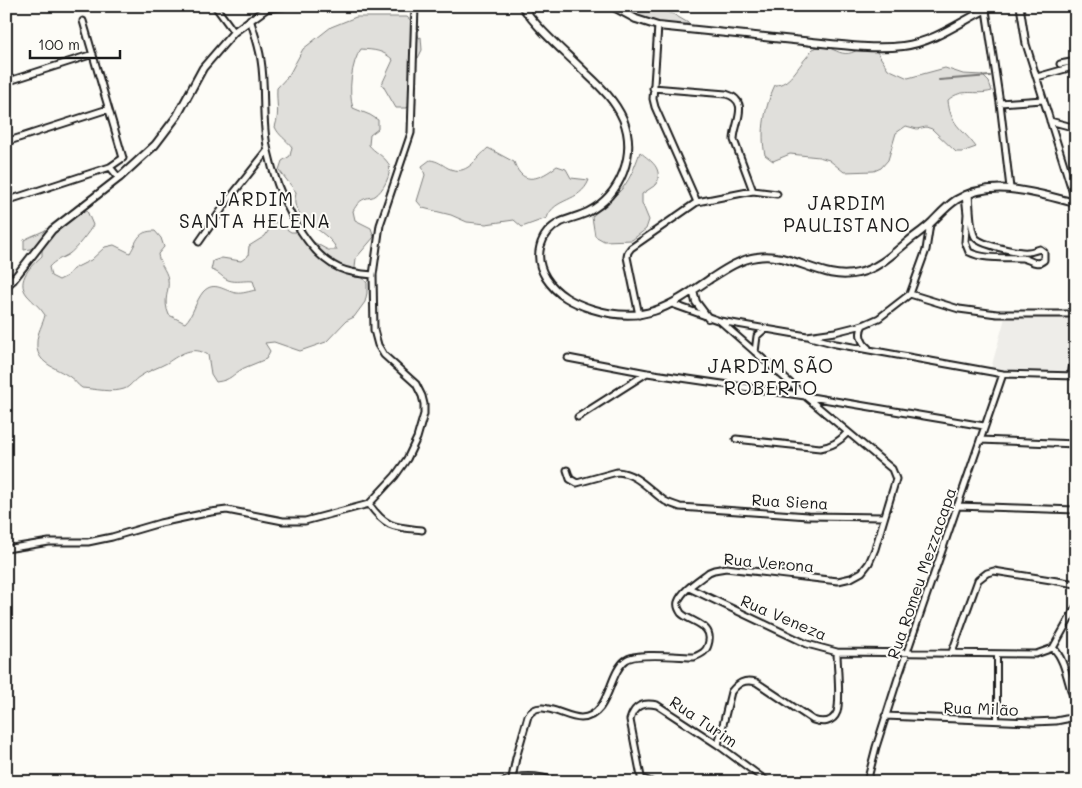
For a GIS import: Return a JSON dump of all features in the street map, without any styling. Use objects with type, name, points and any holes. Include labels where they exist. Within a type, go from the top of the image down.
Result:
[{"type":"street","points":[[215,6],[234,32]]},
{"type":"street","points":[[6,286],[13,280],[52,230],[118,178],[155,145],[167,130],[203,68],[234,32],[267,8],[284,6]]},
{"type":"street","points":[[6,549],[49,542],[88,542],[112,537],[160,522],[227,510],[283,521],[305,521],[369,504],[395,476],[407,459],[417,438],[424,414],[422,396],[416,384],[384,355],[378,344],[374,330],[372,275],[380,225],[411,133],[415,6]]},
{"type":"street","points":[[522,6],[533,22],[603,89],[623,120],[627,136],[628,152],[626,167],[620,182],[608,198],[588,212],[560,223],[550,230],[543,238],[539,249],[539,261],[545,275],[555,290],[573,303],[605,313],[639,315],[655,312],[672,304],[720,272],[756,257],[770,256],[785,259],[840,276],[859,273],[873,268],[930,224],[945,209],[967,195],[993,188],[1010,188],[1076,203]]},
{"type":"street","points":[[612,6],[636,19],[658,26],[824,43],[876,46],[903,46],[919,42],[954,27],[993,6]]},
{"type":"street","points":[[1020,6],[1026,44],[1076,203]]},
{"type":"street","points":[[986,10],[1010,188]]},
{"type":"street","points":[[250,19],[261,60],[263,114],[268,151],[286,203],[299,229],[323,258],[339,268],[353,273],[372,275]]},
{"type":"street","points":[[83,21],[124,158],[132,166]]},
{"type":"street","points":[[658,26],[653,88],[655,107],[697,202]]},
{"type":"street","points":[[6,82],[93,54]]},
{"type":"street","points":[[1060,64],[1076,61]]},
{"type":"street","points":[[1037,77],[1076,66]]},
{"type":"street","points":[[653,88],[726,94],[734,96],[738,100],[740,107],[739,122],[734,134],[734,140],[753,191]]},
{"type":"street","points":[[1000,103],[1043,100]]},
{"type":"street","points":[[6,142],[108,109]]},
{"type":"street","points":[[1050,122],[1076,128]]},
{"type":"street","points":[[199,242],[229,199],[268,151]]},
{"type":"street","points":[[6,202],[110,167],[124,158]]},
{"type":"street","points":[[110,167],[118,178]]},
{"type":"street","points":[[639,315],[627,257],[628,252],[697,202],[753,191],[777,194]]},
{"type":"street","points":[[967,195],[975,238]]},
{"type":"street","points":[[965,242],[970,238],[975,238],[984,243],[1027,252],[1040,249],[1044,252],[1044,260],[1036,264],[1025,258],[975,255],[969,252],[965,242],[968,214],[967,195]]},
{"type":"street","points":[[807,336],[863,325],[879,318],[910,294],[926,250],[930,224]]},
{"type":"street","points":[[6,274],[13,280]]},
{"type":"street","points":[[693,290],[696,302],[708,318]]},
{"type":"street","points":[[910,294],[959,309],[997,314],[1076,314]]},
{"type":"street","points":[[672,304],[708,318],[807,336],[836,344],[868,348],[1003,374],[1073,376],[1076,345]]},
{"type":"street","points":[[720,320],[847,433],[838,442],[829,447],[820,448],[736,439]]},
{"type":"street","points":[[863,325],[860,330],[861,339],[868,348]]},
{"type":"street","points":[[755,352],[757,336],[766,328]]},
{"type":"street","points":[[835,332],[836,344]]},
{"type":"street","points":[[568,358],[647,373],[805,396],[984,426]]},
{"type":"street","points":[[578,417],[647,373]]},
{"type":"street","name":"Rua Romeu Mezzacapa","points":[[867,782],[907,652],[1003,374]]},
{"type":"street","name":"Rua Verona","points":[[512,778],[516,758],[531,711],[536,708],[544,708],[576,718],[583,718],[591,715],[600,707],[620,666],[626,659],[636,656],[694,657],[703,653],[710,640],[708,632],[704,626],[682,614],[678,608],[678,603],[689,588],[709,572],[719,568],[838,581],[851,578],[862,572],[876,549],[896,479],[892,469],[847,433]]},
{"type":"street","points":[[980,440],[1076,444]]},
{"type":"street","name":"Rua Siena","points":[[567,470],[570,479],[577,482],[624,472],[632,475],[667,503],[680,507],[808,516],[884,517]]},
{"type":"street","points":[[369,504],[378,517],[387,524],[394,527],[422,530]]},
{"type":"street","points":[[957,506],[1076,510]]},
{"type":"street","points":[[952,652],[978,580],[987,572],[994,571],[1076,584]]},
{"type":"street","name":"Rua Veneza","points":[[689,588],[807,644],[837,652],[1036,654],[1052,648]]},
{"type":"street","points":[[1076,607],[1052,648],[1060,655],[1076,704]]},
{"type":"street","points":[[718,745],[731,692],[742,682],[749,680],[756,682],[813,720],[822,723],[830,720],[837,713],[837,652]]},
{"type":"street","points":[[997,654],[997,721]]},
{"type":"street","name":"Rua Turim","points":[[642,780],[630,720],[632,712],[639,705],[648,703],[657,704],[718,745],[768,782]]},
{"type":"street","name":"Rua Milão","points":[[886,716],[997,721],[1056,721],[1076,717]]},
{"type":"street","points":[[503,782],[512,778],[543,777],[559,782]]},
{"type":"street","points":[[642,780],[651,782]]},
{"type":"shaded area","points":[[619,6],[653,6],[655,9],[673,14],[690,24],[649,24]]},
{"type":"shaded area","points":[[356,17],[407,17],[414,23],[419,38],[421,37],[422,50],[418,58],[415,58],[409,79],[415,91],[414,105],[406,108],[396,108],[382,84],[393,60],[386,54],[361,49],[353,69],[351,102],[353,108],[378,120],[378,129],[370,135],[369,145],[385,159],[390,169],[386,182],[378,194],[361,201],[353,211],[355,220],[371,228],[374,237],[356,258],[355,268],[367,283],[367,293],[365,302],[354,317],[346,321],[326,342],[300,351],[274,342],[265,343],[270,351],[266,359],[244,368],[228,379],[216,382],[211,374],[208,355],[197,351],[182,354],[137,378],[126,388],[114,391],[82,388],[72,378],[43,360],[37,349],[37,342],[45,315],[27,295],[23,284],[26,273],[42,256],[42,247],[24,250],[24,240],[47,229],[67,213],[79,207],[87,211],[93,225],[72,252],[49,267],[51,276],[59,280],[67,276],[73,269],[91,260],[105,247],[114,245],[130,253],[141,235],[149,231],[155,231],[161,238],[164,247],[158,254],[168,279],[167,309],[169,315],[185,323],[200,296],[211,287],[219,287],[238,293],[256,290],[253,281],[231,281],[211,270],[213,261],[222,258],[241,261],[248,256],[249,246],[265,236],[270,228],[268,217],[291,232],[298,232],[328,250],[337,250],[328,238],[309,223],[298,211],[295,203],[296,192],[279,170],[282,161],[290,156],[292,147],[278,133],[275,127],[278,112],[277,88],[289,75],[303,49],[331,27]]},
{"type":"shaded area","points":[[864,45],[873,46],[888,69],[908,78],[945,68],[963,74],[982,75],[989,82],[992,91],[959,94],[948,100],[954,121],[976,147],[956,152],[932,129],[926,127],[917,129],[906,126],[896,133],[888,160],[881,168],[874,171],[844,172],[829,160],[819,157],[790,154],[773,161],[765,155],[764,119],[775,85],[789,79],[813,49],[826,47],[842,53],[848,53]]},
{"type":"shaded area","points":[[488,148],[514,162],[522,175],[527,178],[539,177],[557,166],[566,169],[571,178],[589,180],[580,193],[555,206],[547,218],[522,227],[514,220],[486,224],[467,222],[451,215],[423,208],[417,201],[425,175],[422,166],[430,160],[455,170],[466,169]]},
{"type":"shaded area","points":[[640,152],[655,165],[658,173],[657,184],[642,194],[642,203],[649,220],[646,229],[632,240],[604,241],[595,236],[592,217],[625,184]]},
{"type":"shaded area","points":[[1006,314],[1076,314],[1076,345],[1071,376],[990,372]]},
{"type":"waterway","points":[[939,80],[990,76]]},
{"type":"district","name":"JARDIM SANTA HELENA","points":[[255,209]]},
{"type":"district","name":"JARDIM PAULISTANO","points":[[847,213]]},
{"type":"district","name":"JARDIM SÃO ROBERTO","points":[[771,376]]}]
